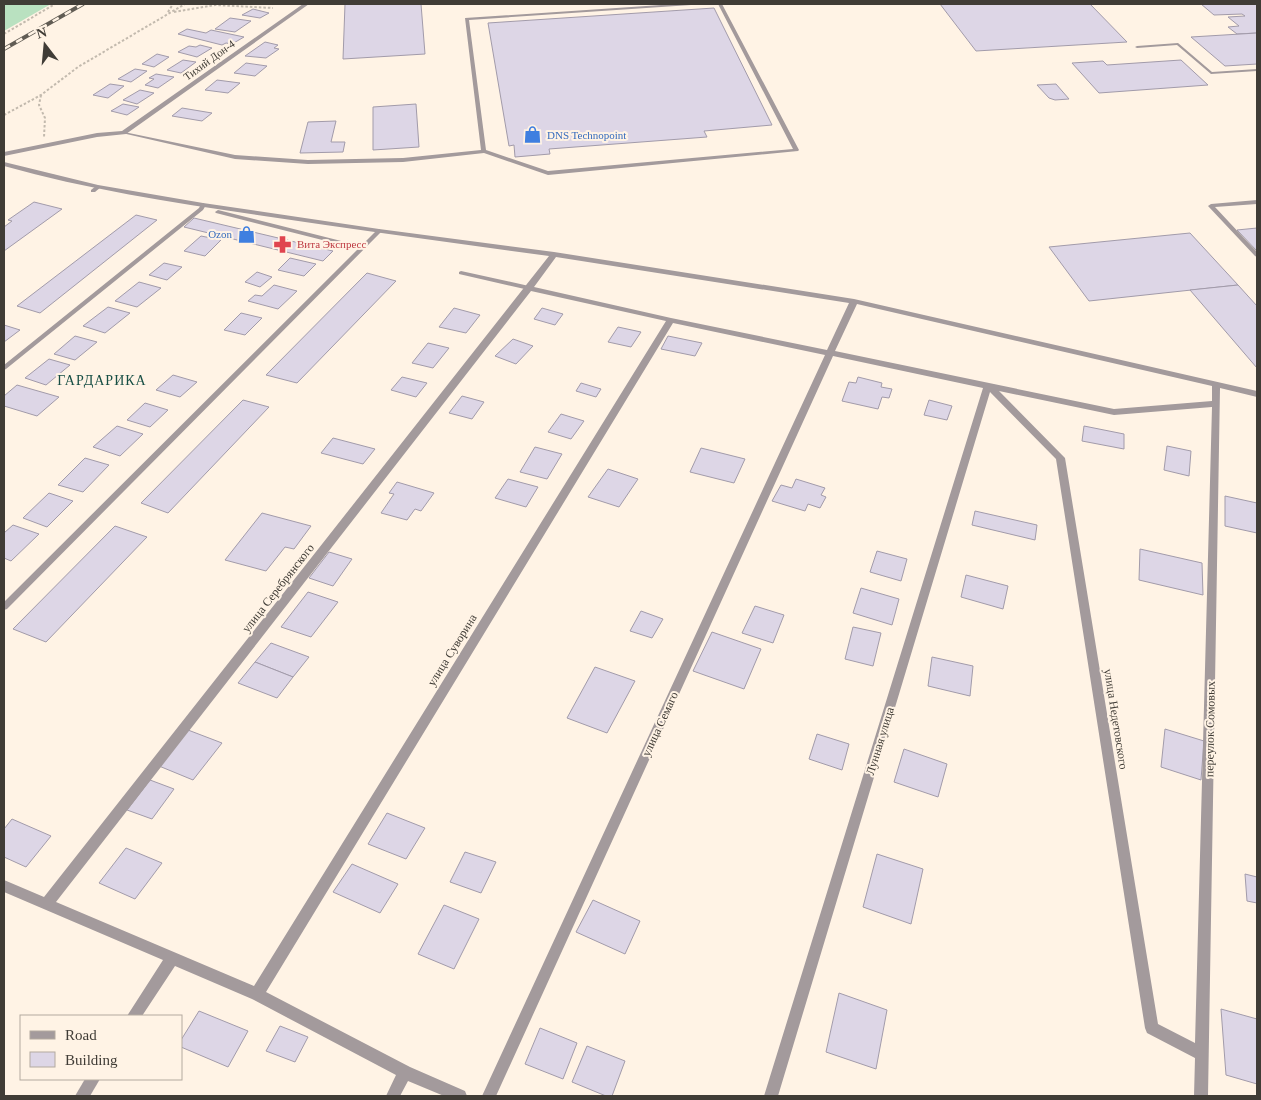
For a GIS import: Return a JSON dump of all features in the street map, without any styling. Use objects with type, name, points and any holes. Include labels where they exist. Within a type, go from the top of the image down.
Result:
[{"type":"street","name":"Тихий Дон-4","points":[[124,134],[306,4]]},
{"type":"street","points":[[4,154],[97,135],[124,134]]},
{"type":"street","points":[[4,164],[96,189],[379,231],[554,254],[854,301],[1257,394]]},
{"type":"street","name":"улица Серебрянского","points":[[46,904],[554,254]]},
{"type":"street","points":[[529,288],[671,320],[1114,412],[1216,404]]},
{"type":"street","name":"улица Семаго","points":[[489,1096],[854,301]]},
{"type":"street","name":"улица Суворина","points":[[257,994],[671,320]]},
{"type":"street","name":"переулок Сомовых","points":[[1201,1096],[1216,384]]},
{"type":"street","name":"улица Недетовского","points":[[988,385],[1060,458],[1152,1028],[1203,1055]]},
{"type":"street","name":"Лунная улица","points":[[771,1096],[988,385]]},
{"type":"street","points":[[4,886],[257,994],[405,1072],[460,1096]]},
{"type":"street","points":[[135,1015],[172,958]]},
{"type":"street","points":[[393,1096],[405,1072]]},
{"type":"street","points":[[82,1096],[92,1080]]},
{"type":"lane","points":[[484,151],[467,19],[691,4]]},
{"type":"lane","points":[[124,134],[235,157],[308,162],[403,160],[484,151],[548,173],[796,150],[720,4]]},
{"type":"lane","points":[[1137,46],[1178,44],[1212,73],[1257,70]]},
{"type":"lane","points":[[1257,202],[1211,206],[1257,255]]},
{"type":"lane","points":[[4,368],[203,205]]},
{"type":"lane","points":[[218,212],[361,248]]},
{"type":"lane","points":[[4,607],[379,231]]},
{"type":"lane","points":[[461,273],[529,288]]},
{"type":"path","points":[[4,34],[55,4]]},
{"type":"path","points":[[168,13],[173,4]]},
{"type":"path","points":[[4,115],[41,95],[78,67],[185,4]]},
{"type":"path","points":[[168,13],[215,5],[273,8]]},
{"type":"path","points":[[41,95],[39,105],[45,118],[43,145]]},
{"type":"green space","points":[[4,4],[51,4],[4,31]]},
{"type":"building","points":[[345,4],[421,4],[425,54],[343,59]]},
{"type":"building","points":[[940,4],[1090,4],[1127,42],[976,51]]},
{"type":"building","points":[[1201,4],[1257,4],[1257,33],[1237,34],[1228,27],[1239,26],[1228,17],[1245,16],[1242,14],[1214,15]]},
{"type":"building","points":[[714,8],[772,125],[704,131],[707,137],[549,149],[550,154],[515,157],[514,145],[509,146],[488,23]]},
{"type":"building","points":[[253,9],[269,13],[260,18],[242,15]]},
{"type":"building","points":[[230,18],[251,21],[235,32],[215,29]]},
{"type":"building","points":[[187,29],[206,33],[211,30],[244,37],[232,44],[226,43],[222,45],[178,34]]},
{"type":"building","points":[[1257,33],[1257,64],[1225,66],[1191,37]]},
{"type":"building","points":[[265,42],[278,45],[274,48],[279,49],[266,58],[245,56]]},
{"type":"building","points":[[200,45],[212,48],[197,57],[178,52],[189,46],[196,47]]},
{"type":"building","points":[[157,54],[169,57],[154,67],[142,64]]},
{"type":"building","points":[[183,60],[196,62],[181,73],[167,70]]},
{"type":"building","points":[[1181,60],[1208,85],[1099,93],[1072,63],[1103,61],[1107,65]]},
{"type":"building","points":[[246,63],[267,66],[255,76],[234,73]]},
{"type":"building","points":[[135,69],[147,71],[131,82],[118,79]]},
{"type":"building","points":[[156,74],[174,77],[158,88],[145,85],[154,79],[149,78]]},
{"type":"building","points":[[217,80],[240,83],[228,93],[205,90]]},
{"type":"building","points":[[110,84],[124,86],[108,98],[93,95]]},
{"type":"building","points":[[1056,84],[1069,99],[1055,100],[1049,98],[1037,85]]},
{"type":"building","points":[[140,90],[154,93],[137,104],[123,100]]},
{"type":"building","points":[[123,104],[139,107],[127,115],[111,111]]},
{"type":"building","points":[[416,104],[419,147],[373,150],[373,107]]},
{"type":"building","points":[[182,108],[212,113],[202,121],[172,116]]},
{"type":"building","points":[[336,121],[331,142],[345,142],[343,152],[300,153],[308,122]]},
{"type":"building","points":[[34,202],[62,209],[4,251],[4,227],[12,221],[8,220]]},
{"type":"building","points":[[136,215],[157,220],[40,313],[17,306]]},
{"type":"building","points":[[194,218],[333,251],[323,261],[184,227]]},
{"type":"building","points":[[1257,228],[1257,251],[1237,230]]},
{"type":"building","points":[[1190,233],[1238,285],[1089,301],[1049,247]]},
{"type":"building","points":[[201,236],[221,240],[205,256],[184,251]]},
{"type":"building","points":[[290,258],[316,264],[304,276],[278,270]]},
{"type":"building","points":[[164,263],[182,267],[167,280],[149,275]]},
{"type":"building","points":[[257,272],[272,277],[260,287],[245,282]]},
{"type":"building","points":[[367,273],[396,281],[297,383],[266,375]]},
{"type":"building","points":[[139,282],[161,288],[137,307],[115,301]]},
{"type":"building","points":[[274,285],[297,291],[278,309],[248,301],[255,295],[262,296]]},
{"type":"building","points":[[1238,285],[1257,306],[1257,368],[1190,290]]},
{"type":"building","points":[[108,307],[130,313],[105,333],[83,326]]},
{"type":"building","points":[[454,308],[480,315],[466,333],[439,327]]},
{"type":"building","points":[[542,308],[563,314],[555,325],[534,319]]},
{"type":"building","points":[[241,313],[262,318],[245,335],[224,330]]},
{"type":"building","points":[[4,325],[20,330],[4,342]]},
{"type":"building","points":[[618,327],[641,332],[631,347],[608,342]]},
{"type":"building","points":[[75,336],[97,342],[75,360],[54,354]]},
{"type":"building","points":[[668,336],[702,343],[695,356],[661,349]]},
{"type":"building","points":[[513,339],[533,346],[516,364],[495,356]]},
{"type":"building","points":[[428,343],[449,348],[433,368],[412,363]]},
{"type":"building","points":[[49,359],[70,365],[46,385],[25,378]]},
{"type":"building","points":[[173,375],[197,382],[180,397],[156,390]]},
{"type":"building","points":[[402,377],[427,383],[416,397],[391,390]]},
{"type":"building","points":[[858,377],[882,383],[881,387],[892,389],[889,398],[882,397],[878,409],[842,401],[849,382],[856,383]]},
{"type":"building","points":[[581,383],[601,389],[596,397],[576,391]]},
{"type":"building","points":[[17,385],[59,397],[37,416],[4,406],[4,396]]},
{"type":"building","points":[[462,396],[484,402],[472,419],[449,413]]},
{"type":"building","points":[[243,400],[269,407],[168,513],[141,503]]},
{"type":"building","points":[[929,400],[952,406],[947,420],[924,415]]},
{"type":"building","points":[[145,403],[168,410],[150,427],[127,420]]},
{"type":"building","points":[[561,414],[584,421],[571,439],[548,432]]},
{"type":"building","points":[[117,426],[143,434],[120,456],[93,447]]},
{"type":"building","points":[[1084,426],[1124,434],[1124,449],[1082,441]]},
{"type":"building","points":[[333,438],[375,449],[363,464],[321,453]]},
{"type":"building","points":[[1167,446],[1191,451],[1189,476],[1164,470]]},
{"type":"building","points":[[535,447],[562,454],[547,479],[520,472]]},
{"type":"building","points":[[701,448],[745,459],[734,483],[690,472]]},
{"type":"building","points":[[85,458],[109,465],[83,492],[58,485]]},
{"type":"building","points":[[608,469],[638,479],[619,507],[588,497]]},
{"type":"building","points":[[508,479],[538,487],[526,507],[495,498]]},
{"type":"building","points":[[796,479],[825,488],[821,495],[826,497],[820,508],[808,504],[805,511],[772,501],[781,485],[792,488]]},
{"type":"building","points":[[397,482],[434,493],[421,511],[415,509],[407,520],[381,513],[394,494],[389,493]]},
{"type":"building","points":[[49,493],[73,501],[47,527],[23,518]]},
{"type":"building","points":[[1225,496],[1257,503],[1257,533],[1225,526]]},
{"type":"building","points":[[975,511],[1037,525],[1035,540],[972,525]]},
{"type":"building","points":[[262,513],[311,526],[294,549],[285,547],[266,571],[225,560]]},
{"type":"building","points":[[13,525],[39,534],[11,561],[4,558],[4,533]]},
{"type":"building","points":[[115,526],[147,537],[46,642],[13,629]]},
{"type":"building","points":[[1140,549],[1202,563],[1203,595],[1139,580]]},
{"type":"building","points":[[877,551],[907,559],[901,581],[870,572]]},
{"type":"building","points":[[329,552],[352,559],[333,586],[309,578]]},
{"type":"building","points":[[966,575],[1008,586],[1003,609],[961,597]]},
{"type":"building","points":[[861,588],[899,599],[892,625],[853,613]]},
{"type":"building","points":[[308,592],[338,602],[311,637],[281,627]]},
{"type":"building","points":[[755,606],[784,615],[773,643],[742,633]]},
{"type":"building","points":[[641,611],[663,619],[652,638],[630,631]]},
{"type":"building","points":[[853,627],[881,633],[873,666],[845,659]]},
{"type":"building","points":[[712,632],[761,649],[744,689],[693,671]]},
{"type":"building","points":[[271,643],[309,657],[293,677],[255,662]]},
{"type":"building","points":[[932,657],[973,666],[970,696],[928,686]]},
{"type":"building","points":[[255,662],[293,677],[277,698],[238,683]]},
{"type":"building","points":[[595,667],[635,681],[607,733],[567,718]]},
{"type":"building","points":[[1165,729],[1204,741],[1201,780],[1161,767]]},
{"type":"building","points":[[188,730],[222,743],[193,780],[159,766]]},
{"type":"building","points":[[817,734],[849,744],[842,770],[809,759]]},
{"type":"building","points":[[904,749],[947,764],[938,797],[894,782]]},
{"type":"building","points":[[150,780],[174,789],[152,819],[127,810]]},
{"type":"building","points":[[387,813],[425,828],[406,859],[368,844]]},
{"type":"building","points":[[12,819],[51,836],[26,867],[4,857],[4,829]]},
{"type":"building","points":[[126,848],[162,863],[135,899],[99,883]]},
{"type":"building","points":[[465,852],[496,862],[481,893],[450,882]]},
{"type":"building","points":[[877,854],[923,869],[911,924],[863,907]]},
{"type":"building","points":[[352,864],[398,884],[380,913],[333,892]]},
{"type":"building","points":[[1245,874],[1257,877],[1257,903],[1247,901]]},
{"type":"building","points":[[593,900],[640,921],[625,954],[576,932]]},
{"type":"building","points":[[444,905],[479,919],[454,969],[418,954]]},
{"type":"building","points":[[839,993],[887,1010],[876,1069],[826,1052]]},
{"type":"building","points":[[1221,1009],[1257,1019],[1257,1084],[1226,1075]]},
{"type":"building","points":[[199,1011],[248,1031],[228,1067],[182,1047],[182,1038]]},
{"type":"building","points":[[280,1026],[308,1037],[295,1062],[266,1051]]},
{"type":"building","points":[[540,1028],[577,1043],[563,1079],[525,1064]]},
{"type":"building","points":[[587,1046],[625,1061],[612,1096],[606,1096],[572,1082]]},
{"type":"railway","points":[[4,49],[83,4]]},
{"type":"place","name":"DNS Technopoint","points":[[533,135]]},
{"type":"place","name":"Ozon","points":[[246,234]]},
{"type":"place","name":"Вита Экспресс","points":[[283,244]]},
{"type":"district","name":"ГАРДАРИКА","points":[[102,380]]}]
